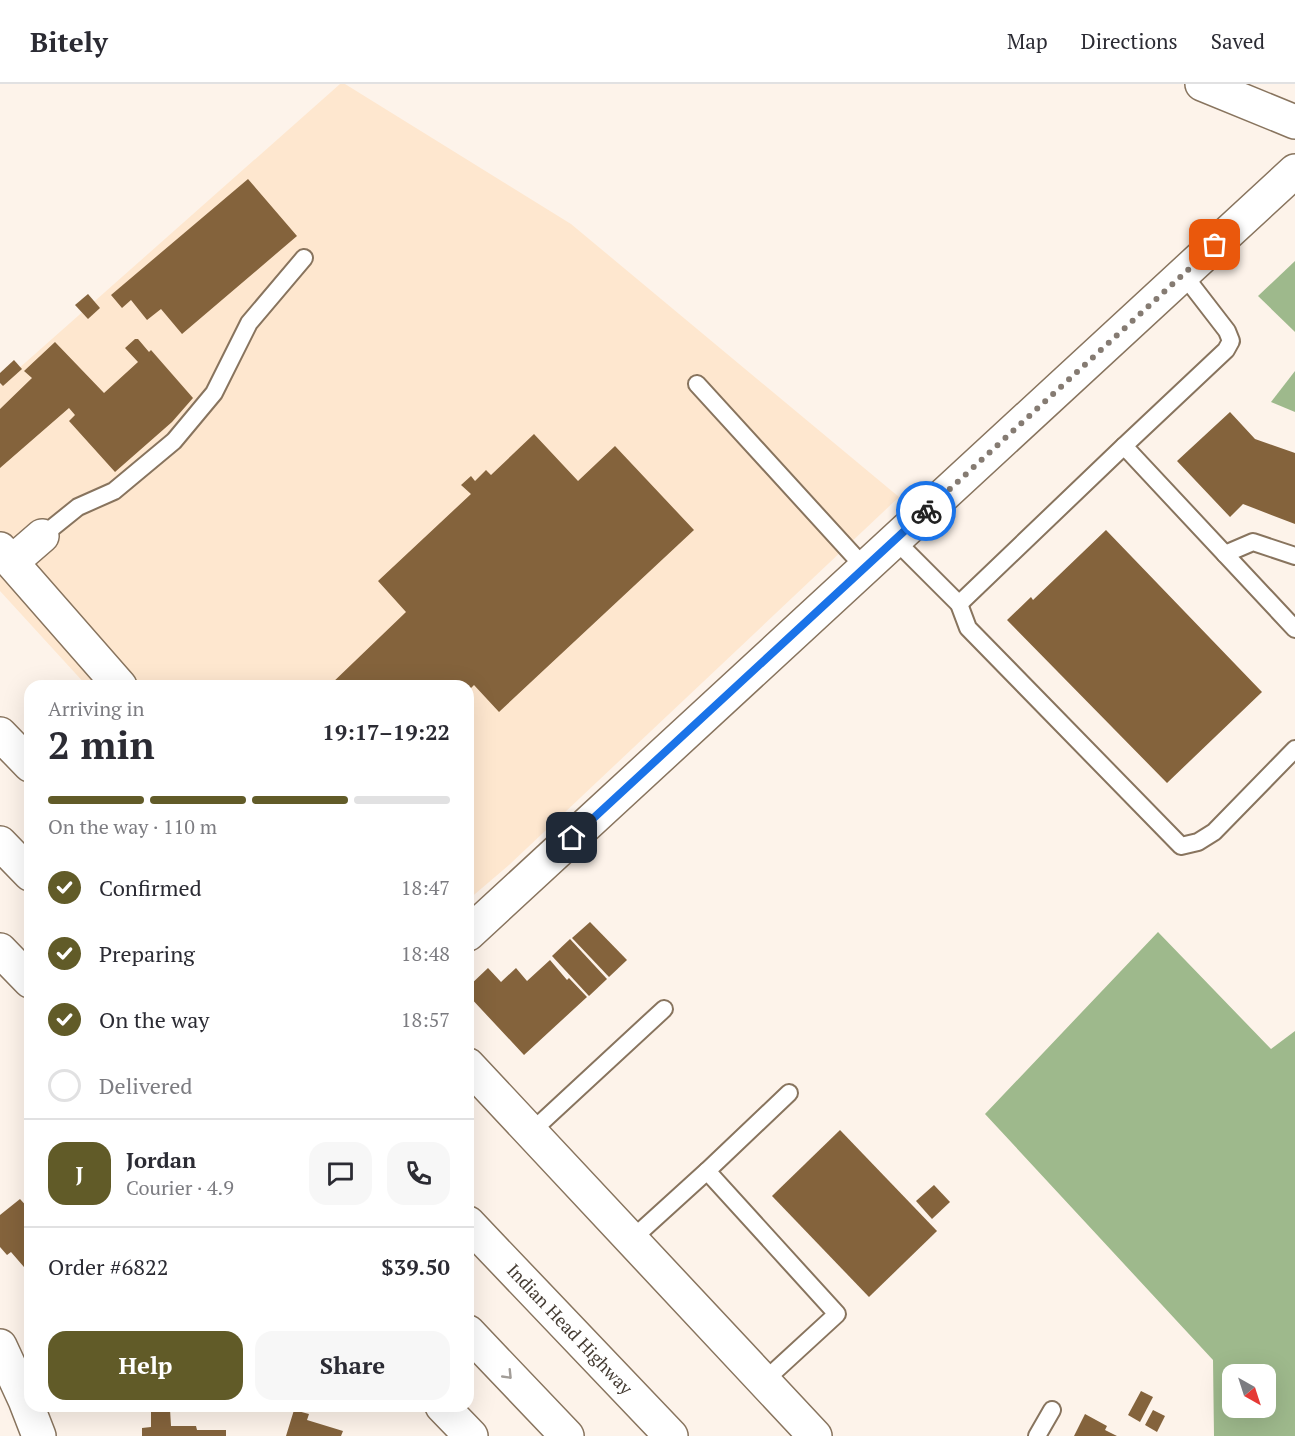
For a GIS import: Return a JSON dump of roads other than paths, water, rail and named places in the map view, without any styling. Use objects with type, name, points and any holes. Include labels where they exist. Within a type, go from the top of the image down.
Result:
[{"type":"main road","points":[[1202,84],[1295,122]]},
{"type":"main road","points":[[474,928],[1295,171]]},
{"type":"main road","points":[[42,536],[6,556],[115,680]]},
{"type":"main road","points":[[0,734],[24,759]]},
{"type":"main road","points":[[0,843],[24,868]]},
{"type":"main road","points":[[0,950],[24,975]]},
{"type":"main road","points":[[474,1071],[815,1436]]},
{"type":"main road","name":"Indian Head Highway","points":[[474,1229],[671,1436]]},
{"type":"main road","points":[[474,1338],[567,1436]]},
{"type":"main road","points":[[0,1346],[24,1396]]},
{"type":"main road","points":[[30,1412],[39,1436]]},
{"type":"main road","points":[[448,1412],[471,1436]]},
{"type":"lane","points":[[42,536],[78,507],[114,491],[174,441],[214,393],[249,323],[304,258]]},
{"type":"lane","points":[[959,604],[1226,350],[1231,341],[1227,331],[1183,274]]},
{"type":"lane","points":[[697,384],[865,568]]},
{"type":"lane","points":[[1124,446],[1295,629]]},
{"type":"lane","points":[[895,540],[959,604],[968,627],[1181,846],[1198,842],[1214,832],[1295,749]]},
{"type":"lane","points":[[1225,554],[1253,542],[1295,556]]},
{"type":"lane","points":[[531,1132],[664,1009]]},
{"type":"lane","points":[[631,1239],[789,1093]]},
{"type":"lane","points":[[706,1171],[837,1314],[764,1381]]},
{"type":"lane","points":[[1037,1436],[1052,1410]]}]
